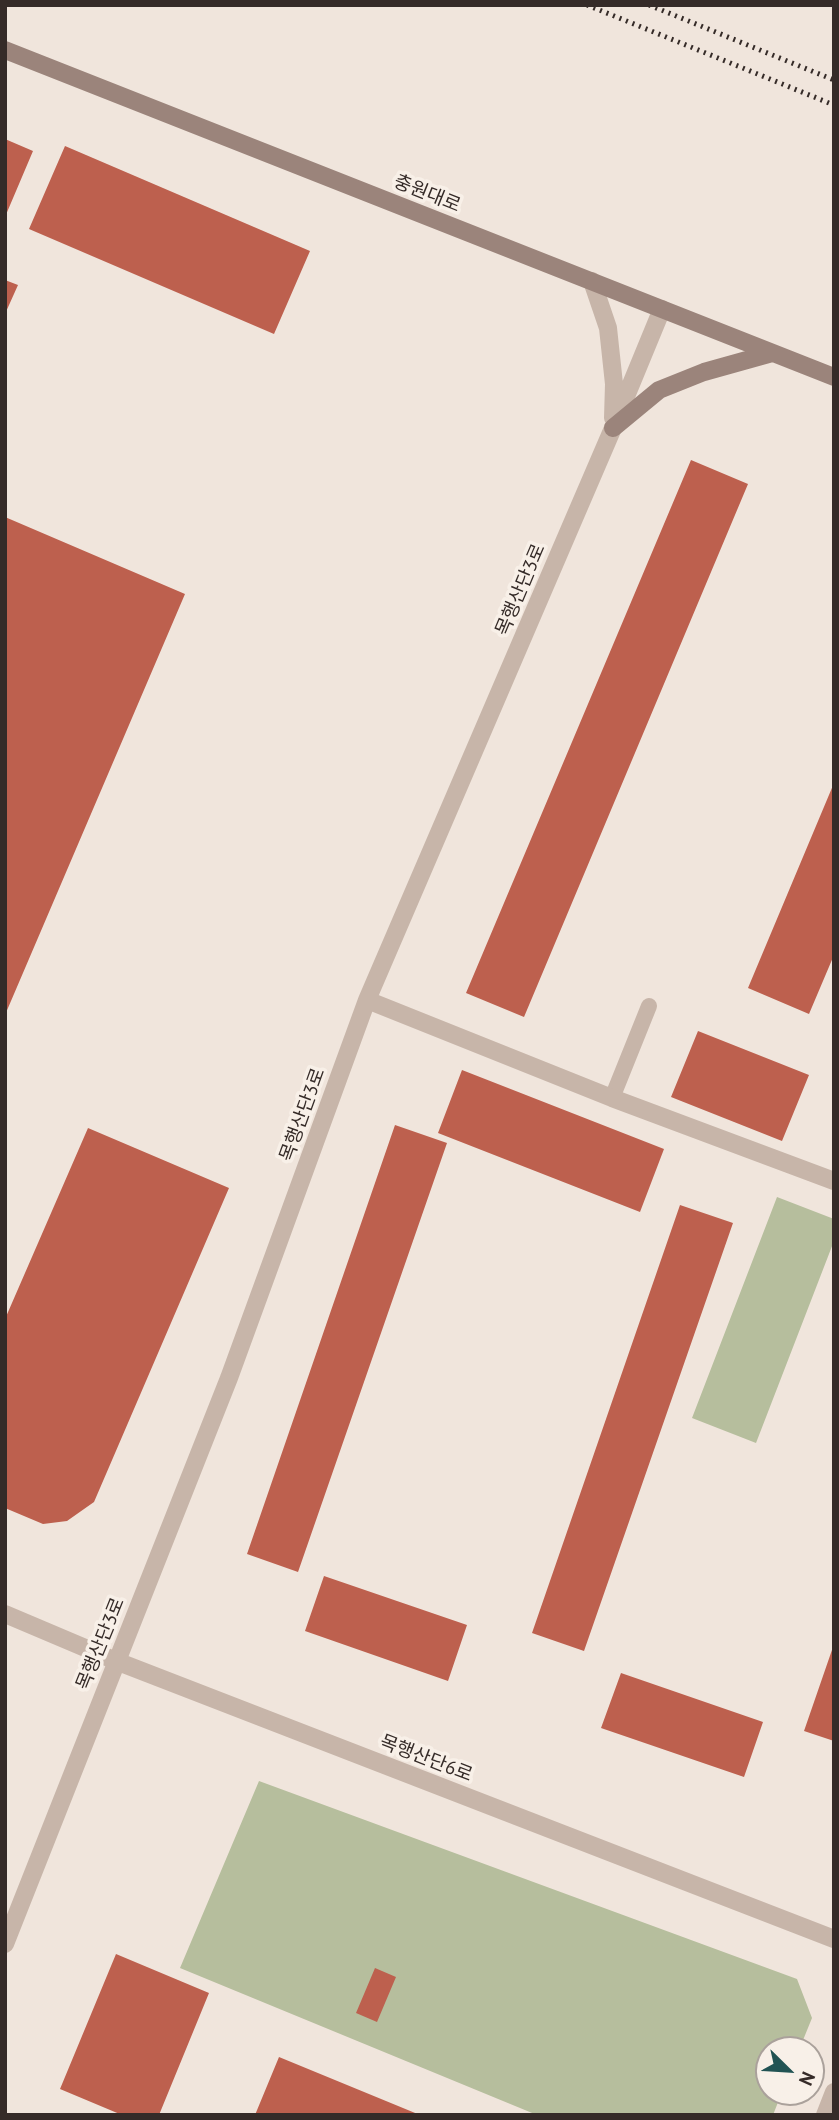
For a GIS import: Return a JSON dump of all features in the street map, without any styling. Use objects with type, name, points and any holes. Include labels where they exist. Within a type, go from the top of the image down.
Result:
[{"type":"street","name":"충원대로","points":[[5,50],[834,377]]},
{"type":"street","points":[[592,281],[608,328],[614,384],[613,428]]},
{"type":"street","name":"목행산단3로","points":[[5,1944],[229,1378],[367,1000],[662,309]]},
{"type":"street","points":[[613,428],[659,390],[704,372],[772,353]]},
{"type":"street","points":[[367,1000],[612,1098],[834,1181]]},
{"type":"street","name":"목행산단6로","points":[[5,1614],[116,1661],[834,1940]]},
{"type":"street","points":[[825,2115],[834,2092]]},
{"type":"lane","points":[[612,1098],[649,1006]]},
{"type":"green space","points":[[777,1197],[834,1219],[834,1241],[756,1443],[692,1418]]},
{"type":"green space","points":[[259,1781],[797,1979],[812,2018],[805,2036],[755,2036],[755,2106],[777,2106],[773,2115],[537,2115],[180,1968]]},
{"type":"building","points":[[5,139],[33,151],[5,217]]},
{"type":"building","points":[[65,146],[310,251],[274,334],[29,229]]},
{"type":"building","points":[[5,280],[18,285],[5,314]]},
{"type":"building","points":[[691,460],[748,484],[524,1017],[466,993]]},
{"type":"building","points":[[5,517],[185,594],[5,1015]]},
{"type":"building","points":[[834,783],[834,955],[809,1014],[748,988]]},
{"type":"building","points":[[698,1031],[809,1075],[782,1141],[671,1097]]},
{"type":"building","points":[[462,1070],[664,1149],[640,1212],[438,1133]]},
{"type":"building","points":[[395,1125],[447,1143],[298,1572],[247,1554]]},
{"type":"building","points":[[88,1128],[229,1188],[94,1502],[67,1521],[43,1524],[5,1508],[5,1319]]},
{"type":"building","points":[[680,1205],[733,1223],[584,1651],[532,1633]]},
{"type":"building","points":[[324,1576],[467,1625],[448,1681],[305,1631]]},
{"type":"building","points":[[834,1647],[834,1741],[804,1731]]},
{"type":"building","points":[[621,1673],[763,1722],[744,1777],[601,1728]]},
{"type":"building","points":[[116,1954],[209,1993],[159,2115],[122,2115],[60,2089]]},
{"type":"building","points":[[375,1968],[396,1977],[377,2022],[356,2013]]},
{"type":"building","points":[[279,2057],[420,2115],[255,2115]]},
{"type":"railway","points":[[587,5],[834,105]]},
{"type":"railway","points":[[649,5],[834,80]]}]
